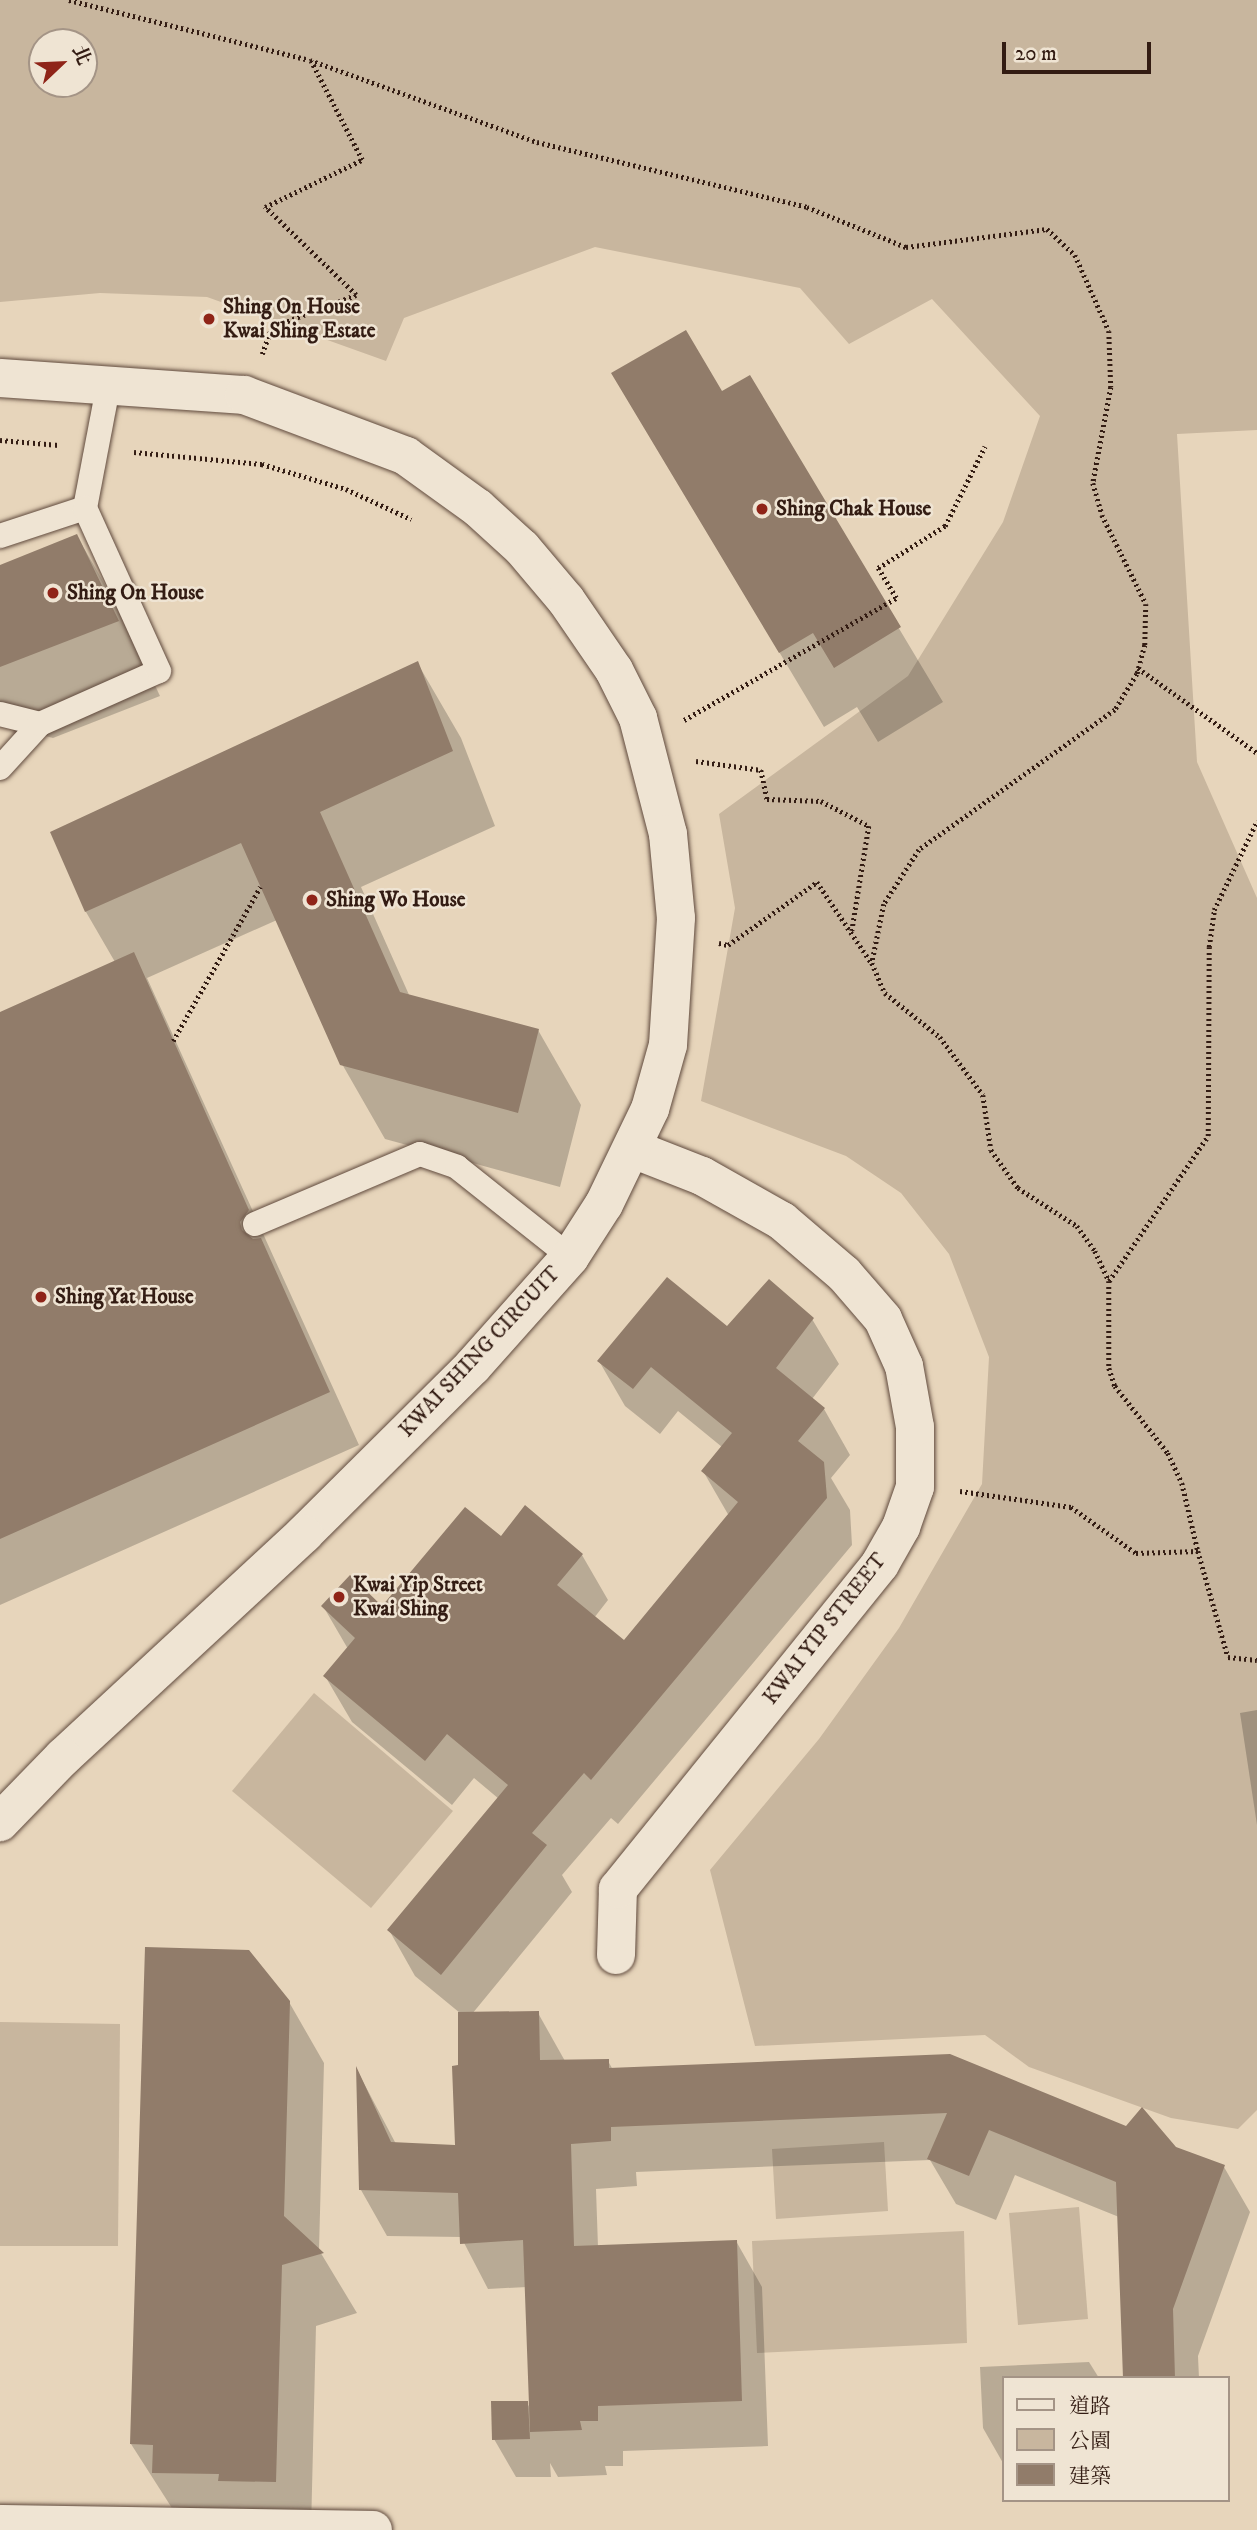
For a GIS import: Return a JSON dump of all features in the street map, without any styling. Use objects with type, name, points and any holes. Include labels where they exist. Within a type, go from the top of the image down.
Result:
[{"type":"street","name":"KWAI SHING CIRCUIT","points":[[0,378],[244,395],[406,456],[478,508],[522,548],[566,600],[614,670],[638,718],[657,784],[674,879],[675,969],[668,1045],[650,1109],[632,1149],[570,1257],[472,1367],[304,1534],[63,1757],[0,1822]]},
{"type":"street","name":"KWAI YIP STREET","points":[[616,1955],[618,1889],[880,1564],[901,1527],[915,1487],[911,1403],[904,1366],[883,1319],[844,1274],[782,1221],[702,1176],[632,1149]]},
{"type":"street","points":[[0,2524],[373,2530]]},
{"type":"lane","points":[[0,768],[40,724],[159,671],[85,508],[108,387]]},
{"type":"lane","points":[[0,536],[85,508]]},
{"type":"lane","points":[[0,715],[40,724]]},
{"type":"lane","points":[[255,1224],[374,1171],[420,1154],[450,1164],[496,1195],[570,1257]]},
{"type":"path","points":[[69,0],[310,60],[537,142],[807,207],[906,247],[1047,229],[1075,255],[1109,331],[1111,387],[1093,483],[1102,516],[1146,604],[1145,645],[1138,668],[1115,710],[919,850],[884,904],[872,963]]},
{"type":"path","points":[[259,362],[272,327],[356,295],[265,207],[362,160],[310,60]]},
{"type":"path","points":[[0,440],[262,464],[346,489],[415,521]]},
{"type":"path","points":[[675,726],[896,598],[878,568],[945,526],[985,446]]},
{"type":"path","points":[[1138,668],[1257,753]]},
{"type":"path","points":[[685,760],[761,770],[767,799],[821,801],[869,827],[852,932]]},
{"type":"path","points":[[1109,1281],[1208,1136],[1209,947],[1214,910],[1257,821]]},
{"type":"path","points":[[714,942],[728,944],[817,882],[872,963],[885,993],[940,1037],[983,1095],[991,1150],[1018,1188],[1077,1226],[1109,1281],[1109,1368],[1115,1386],[1168,1453],[1182,1483],[1198,1552],[1228,1657],[1257,1660]]},
{"type":"path","points":[[173,1041],[260,887]]},
{"type":"path","points":[[952,1489],[1071,1507],[1136,1553],[1198,1552]]},
{"type":"green space","points":[[0,0],[1257,0],[1257,430],[1177,434],[1197,762],[1257,898],[1257,2110],[1238,2129],[1171,2118],[1029,2067],[985,2035],[755,2046],[710,1870],[819,1739],[899,1628],[982,1484],[989,1357],[949,1254],[901,1193],[846,1156],[701,1101],[735,908],[719,814],[908,676],[1003,522],[1040,416],[932,299],[849,344],[800,288],[595,247],[404,318],[386,361],[207,297],[100,293],[0,302]]},
{"type":"green space","points":[[314,1693],[453,1811],[371,1908],[232,1791]]},
{"type":"green space","points":[[0,2022],[120,2024],[118,2246],[0,2246]]},
{"type":"green space","points":[[884,2142],[888,2211],[776,2219],[772,2149]]},
{"type":"green space","points":[[1079,2207],[1088,2319],[1018,2325],[1009,2213]]},
{"type":"green space","points":[[964,2231],[967,2343],[757,2353],[752,2241]]},
{"type":"building","name":"Shing Chak House","points":[[686,330],[722,391],[750,375],[901,627],[834,668],[813,633],[779,653],[611,373]]},
{"type":"building","name":"Shing On House","points":[[77,534],[119,621],[0,667],[0,565]]},
{"type":"building","name":"Shing Wo House","points":[[418,661],[453,751],[320,812],[400,992],[539,1029],[518,1113],[340,1065],[241,843],[85,912],[50,832]]},
{"type":"building","points":[[134,952],[249,1210],[240,1222],[242,1230],[253,1239],[261,1238],[330,1392],[0,1539],[0,1012]]},
{"type":"building","points":[[667,1277],[727,1326],[769,1279],[814,1318],[776,1368],[825,1408],[798,1441],[824,1462],[827,1498],[591,1780],[584,1773],[532,1833],[547,1845],[441,1975],[387,1930],[508,1785],[447,1734],[425,1761],[323,1676],[355,1638],[321,1606],[350,1575],[382,1606],[465,1507],[501,1536],[525,1505],[583,1554],[557,1585],[624,1640],[738,1502],[701,1471],[732,1433],[651,1367],[633,1389],[597,1361]]},
{"type":"building","points":[[145,1947],[249,1950],[290,2001],[284,2216],[324,2253],[282,2265],[276,2482],[218,2481],[219,2474],[152,2473],[153,2445],[130,2444]]},
{"type":"building","points":[[539,2011],[540,2060],[609,2059],[609,2068],[950,2054],[1126,2126],[1142,2107],[1176,2147],[1225,2165],[1173,2309],[1175,2376],[1123,2376],[1116,2182],[989,2130],[969,2176],[927,2159],[947,2113],[611,2127],[611,2141],[571,2144],[574,2246],[737,2240],[742,2401],[598,2406],[598,2421],[580,2421],[582,2430],[530,2432],[523,2240],[460,2244],[458,2193],[359,2190],[356,2066],[391,2142],[455,2145],[452,2066],[458,2065],[458,2012]]},
{"type":"building","points":[[491,2401],[528,2401],[530,2439],[492,2440]]},
{"type":"place","name":"Shing On House Kwai Shing Estate","points":[[209,319]]},
{"type":"place","name":"Shing Chak House","points":[[762,509]]},
{"type":"place","name":"Shing On House","points":[[53,593]]},
{"type":"place","name":"Shing Wo House","points":[[312,900]]},
{"type":"place","name":"Shing Yat House","points":[[41,1297]]},
{"type":"place","name":"Kwai Yip Street Kwai Shing","points":[[339,1597]]}]
